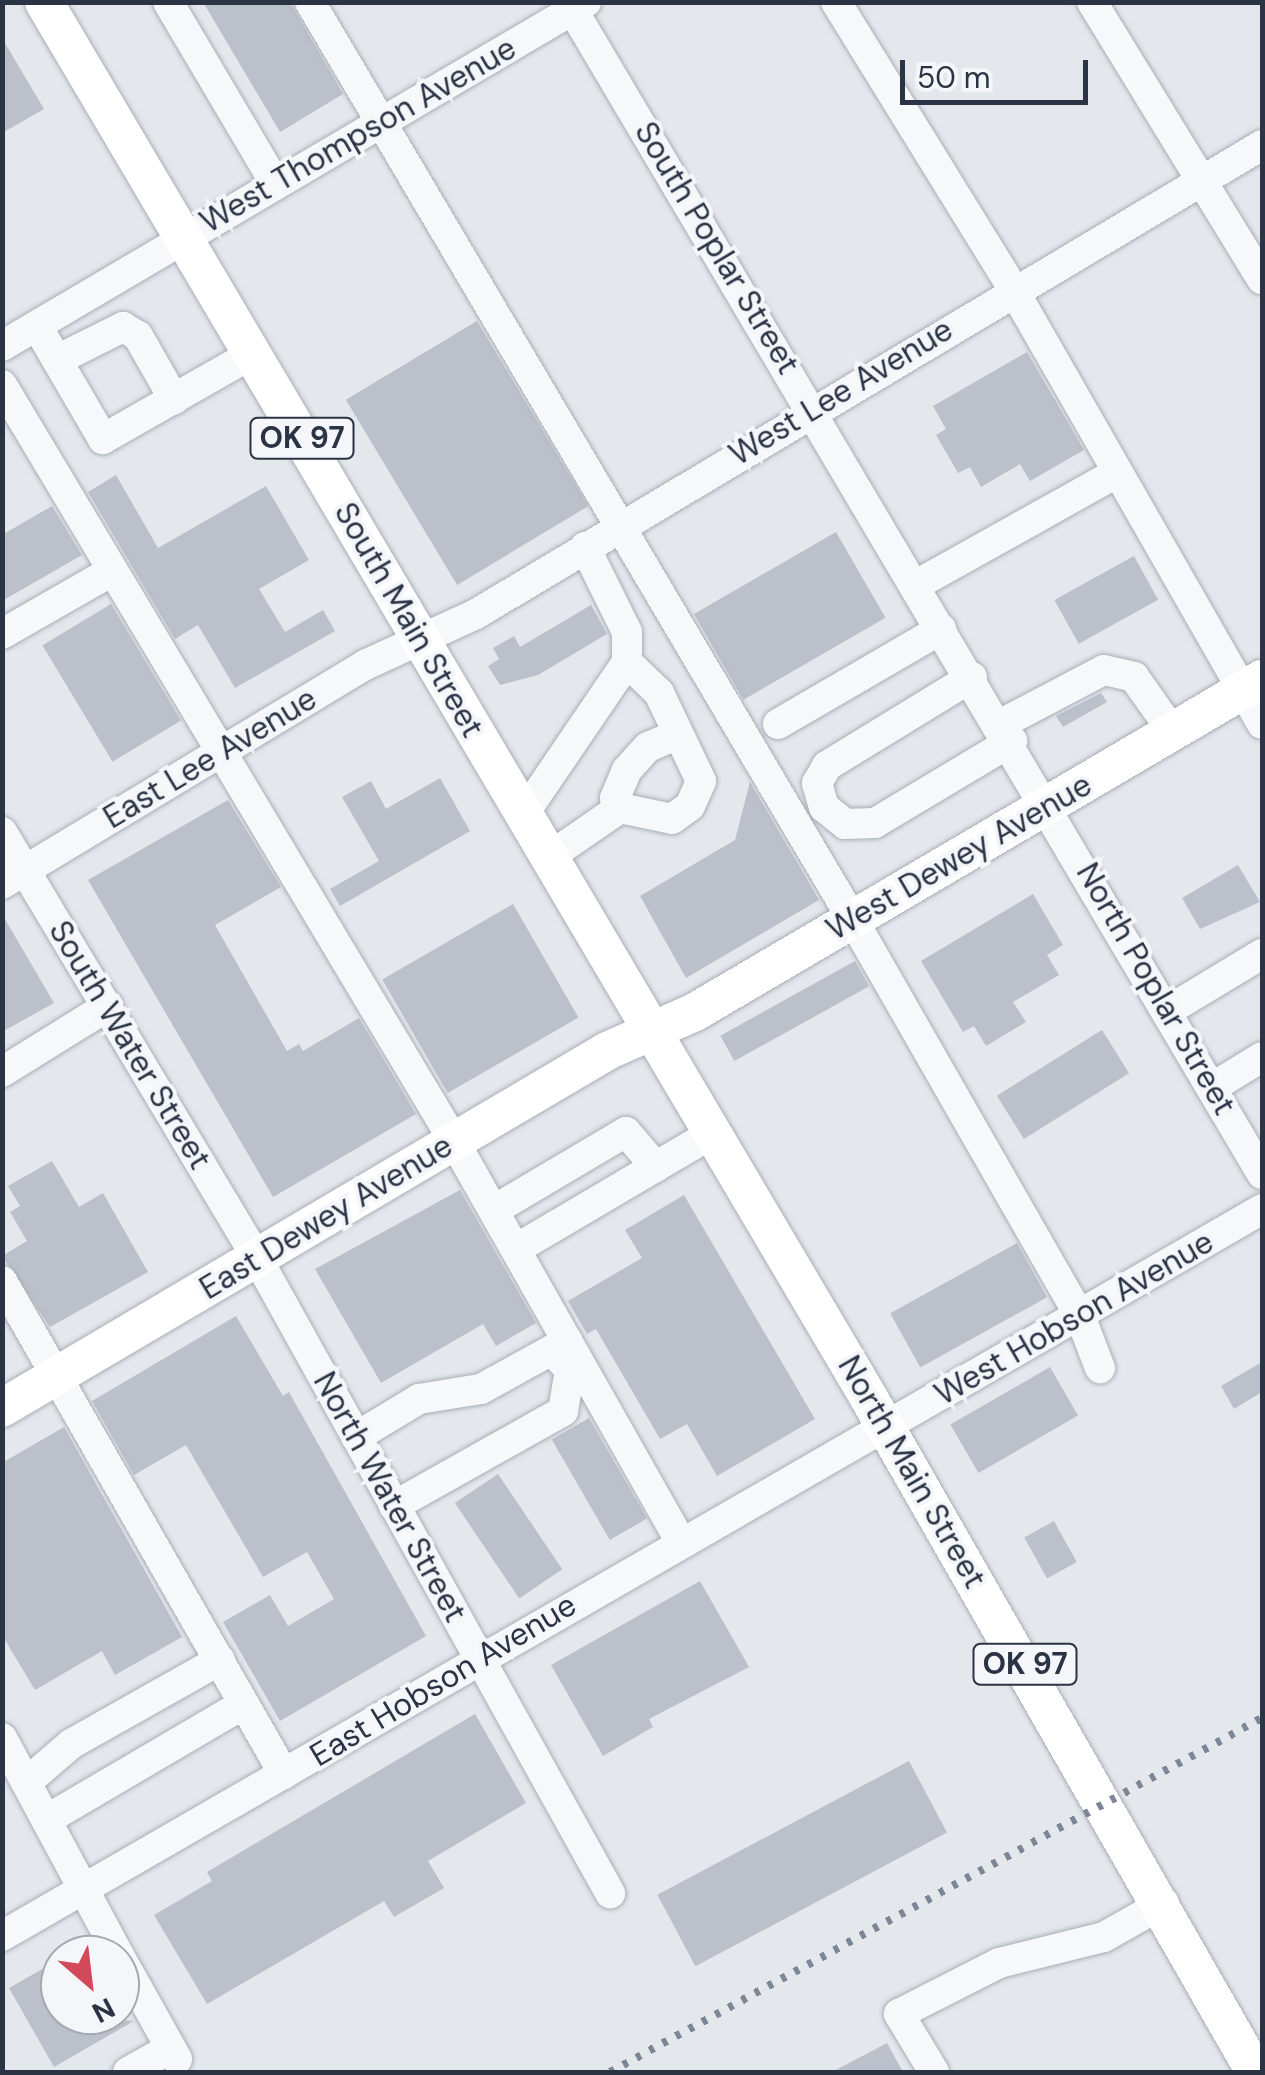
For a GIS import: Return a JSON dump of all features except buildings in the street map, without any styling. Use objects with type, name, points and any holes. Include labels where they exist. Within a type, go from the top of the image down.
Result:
[{"type":"main road","name":"South Main Street","points":[[44,2],[653,1030]]},
{"type":"main road","name":"West Dewey Avenue","points":[[653,1030],[853,920],[1253,685]]},
{"type":"main road","name":"East Dewey Avenue","points":[[2,1408],[454,1141],[653,1030]]},
{"type":"main road","name":"North Main Street","points":[[653,1030],[1164,1903],[1255,2072]]},
{"type":"street","points":[[168,2],[275,183]]},
{"type":"street","points":[[310,2],[853,920],[1080,1316],[1100,1368]]},
{"type":"street","points":[[836,2],[1013,289],[1118,472],[1253,685],[1262,724]]},
{"type":"street","points":[[1092,2],[1262,279]]},
{"type":"street","name":"West Thompson Avenue","points":[[2,346],[576,5]]},
{"type":"street","name":"South Poplar Street","points":[[576,5],[941,629],[1050,804]]},
{"type":"street","name":"West Lee Avenue","points":[[420,639],[585,546],[1013,289],[1262,145]]},
{"type":"street","points":[[37,326],[103,440],[252,354]]},
{"type":"street","points":[[57,360],[123,327],[138,336],[174,399]]},
{"type":"street","points":[[2,384],[494,1210],[516,1249],[570,1370],[563,1411],[394,1506]]},
{"type":"street","points":[[916,586],[1118,472]]},
{"type":"street","points":[[523,815],[627,662],[627,632],[585,546]]},
{"type":"street","points":[[2,634],[112,571]]},
{"type":"street","points":[[778,724],[941,629]]},
{"type":"street","name":"East Lee Avenue","points":[[14,878],[219,751],[420,639]]},
{"type":"street","points":[[627,662],[659,693],[701,781],[690,806],[654,820],[620,808],[615,798],[628,770],[648,748],[676,735]]},
{"type":"street","points":[[972,677],[827,766],[817,783],[824,808],[845,824],[875,822],[1104,670],[1144,686],[1173,732]]},
{"type":"street","name":"North Poplar Street","points":[[1050,804],[1262,1174]]},
{"type":"street","points":[[548,857],[620,808]]},
{"type":"street","name":"South Water Street","points":[[2,832],[14,878],[108,1006],[257,1258]]},
{"type":"street","points":[[1169,1010],[1262,954]]},
{"type":"street","points":[[2,1072],[108,1006]]},
{"type":"street","points":[[1213,1087],[1262,1057]]},
{"type":"street","points":[[494,1210],[626,1132],[656,1167]]},
{"type":"street","points":[[516,1249],[713,1133]]},
{"type":"street","name":"West Hobson Avenue","points":[[886,1426],[1262,1209]]},
{"type":"street","name":"North Water Street","points":[[257,1258],[610,1894]]},
{"type":"street","points":[[2,1281],[60,1374],[284,1774]]},
{"type":"street","points":[[356,1437],[419,1399],[481,1388],[561,1346]]},
{"type":"street","points":[[561,1346],[680,1540]]},
{"type":"street","name":"East Hobson Avenue","points":[[2,1936],[84,1892],[680,1540],[886,1426]]},
{"type":"street","points":[[27,1782],[72,1744],[220,1660]]},
{"type":"street","points":[[46,1820],[244,1704]]},
{"type":"street","points":[[2,1738],[108,1935]]},
{"type":"street","points":[[934,2072],[899,2014],[999,1963],[1104,1937],[1164,1903]]},
{"type":"street","points":[[128,2072],[174,2054],[140,1993]]},
{"type":"railway","points":[[610,2072],[1262,1718]]}]
